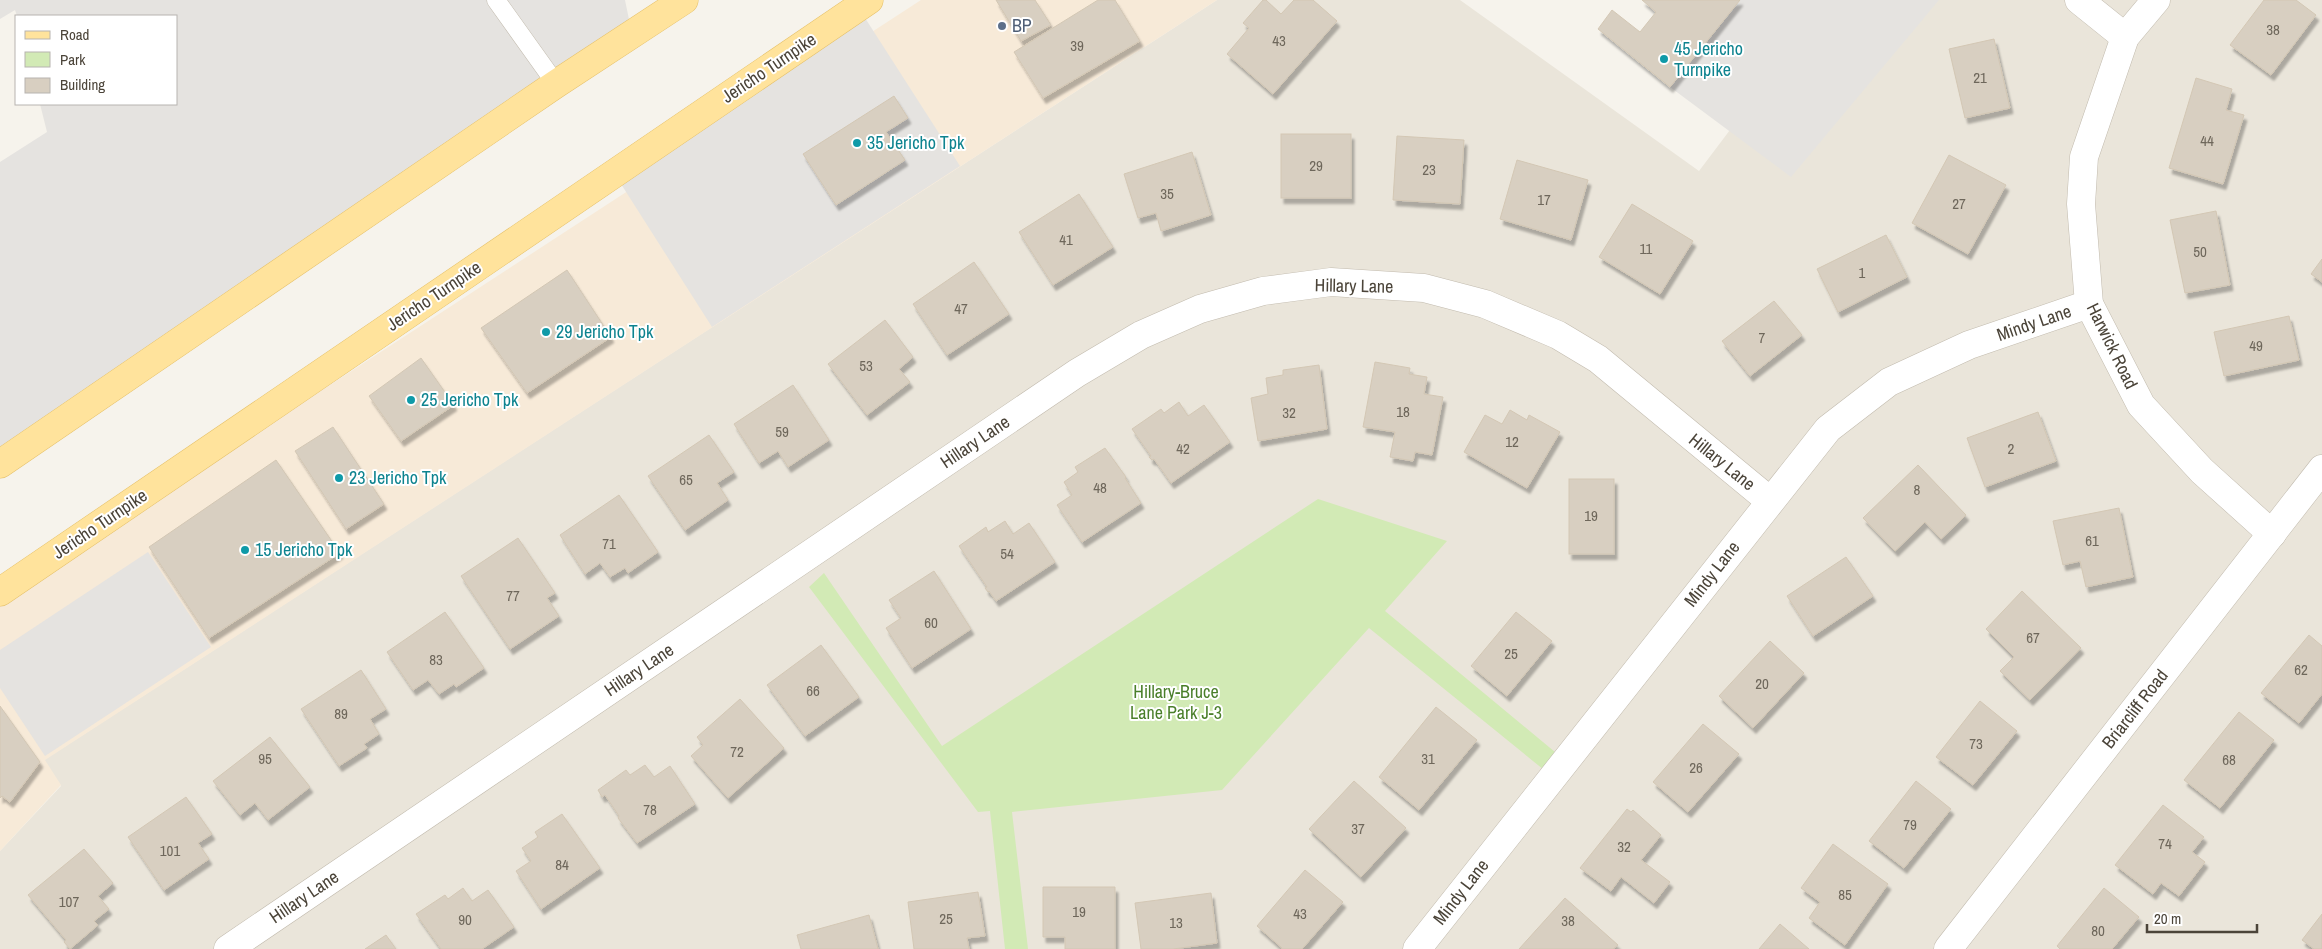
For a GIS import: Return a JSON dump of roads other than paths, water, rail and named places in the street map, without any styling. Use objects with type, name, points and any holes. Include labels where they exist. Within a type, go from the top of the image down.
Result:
[{"type":"main road","points":[[0,464],[556,84],[684,0]]},
{"type":"main road","name":"Jericho Turnpike","points":[[0,592],[869,0]]},
{"type":"street","points":[[2079,0],[2125,37]]},
{"type":"street","name":"Harwick Road","points":[[2156,0],[2125,37],[2084,157],[2081,204],[2088,304],[2141,406],[2202,471],[2272,534]]},
{"type":"street","name":"Hillary Lane","points":[[228,949],[1077,373],[1141,335],[1200,308],[1263,291],[1331,282],[1424,288],[1484,304],[1558,335],[1598,359],[1770,501]]},
{"type":"street","name":"Mindy Lane","points":[[1417,949],[1828,429],[1889,382],[1969,344],[2088,304]]},
{"type":"street","name":"Briarcliff Road","points":[[1948,949],[2322,468]]},
{"type":"lane","points":[[496,0],[556,84]]},
{"type":"place","name":"BP","points":[[1002,26]]},
{"type":"place","name":"45 Jericho Turnpike","points":[[1664,59]]},
{"type":"place","name":"35 Jericho Tpk","points":[[857,143]]},
{"type":"place","name":"29 Jericho Tpk","points":[[546,332]]},
{"type":"place","name":"25 Jericho Tpk","points":[[411,400]]},
{"type":"place","name":"23 Jericho Tpk","points":[[339,478]]},
{"type":"place","name":"15 Jericho Tpk","points":[[245,550]]},
{"type":"park label","name":"Hillary-Bruce Lane Park J-3","points":[[1176,702]]}]
